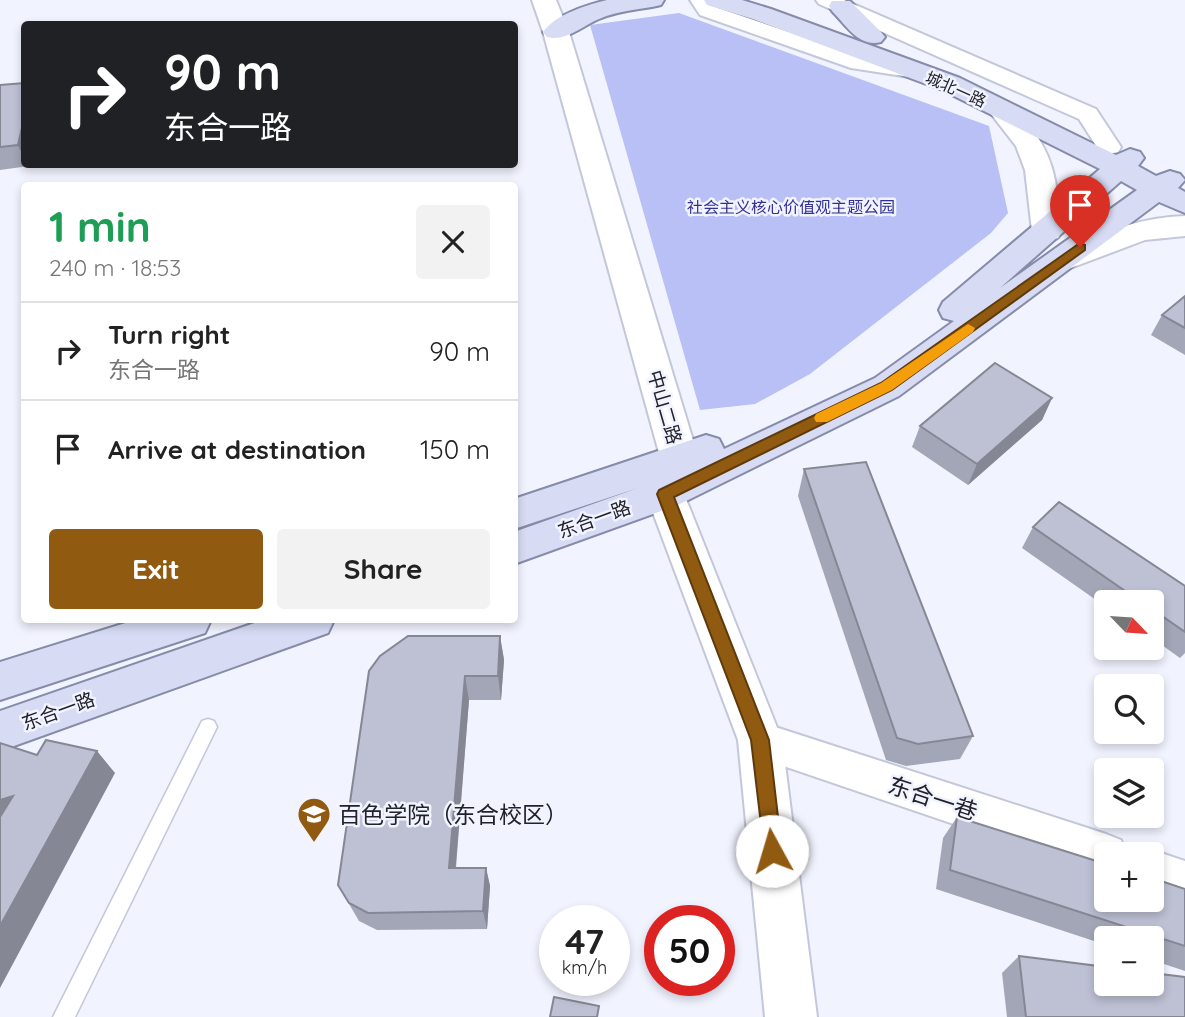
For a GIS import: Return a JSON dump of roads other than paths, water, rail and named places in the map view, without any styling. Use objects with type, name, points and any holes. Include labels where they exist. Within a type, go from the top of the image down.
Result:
[{"type":"main road","points":[[550,16],[589,12],[621,2],[652,0]]},
{"type":"main road","name":"城北一路","points":[[716,0],[951,84],[1002,110],[1120,157]]},
{"type":"main road","name":"城北一路","points":[[779,0],[982,80],[1175,190]]},
{"type":"main road","points":[[834,3],[872,37]]},
{"type":"main road","name":"中山二路","points":[[550,16],[672,477],[760,740],[791,1017]]},
{"type":"main road","points":[[1002,110],[1030,145],[1040,170],[1054,246],[1163,225],[1185,226]]},
{"type":"main road","name":"东合一路","points":[[518,546],[672,477],[887,387],[1054,246],[1120,157]]},
{"type":"main road","name":"东合一路","points":[[1054,246],[1175,190]]},
{"type":"main road","name":"东合一路","points":[[518,513],[672,477]]},
{"type":"main road","points":[[0,681],[181,623]]},
{"type":"main road","name":"东合一路","points":[[0,731],[305,623]]},
{"type":"street","points":[[700,0],[707,11],[859,63],[916,71]]},
{"type":"street","points":[[834,3],[1088,114],[1120,157]]},
{"type":"street","name":"东合一巷","points":[[760,740],[1094,851]]},
{"type":"street","points":[[1164,875],[1185,882]]},
{"type":"lane","points":[[64,1017],[208,727]]},
{"type":"place","name":"百色学院（东合校区）","points":[[314,844]]},
{"type":"park label","name":"社会主义核心价值观主题公园","points":[[791,207]]}]
